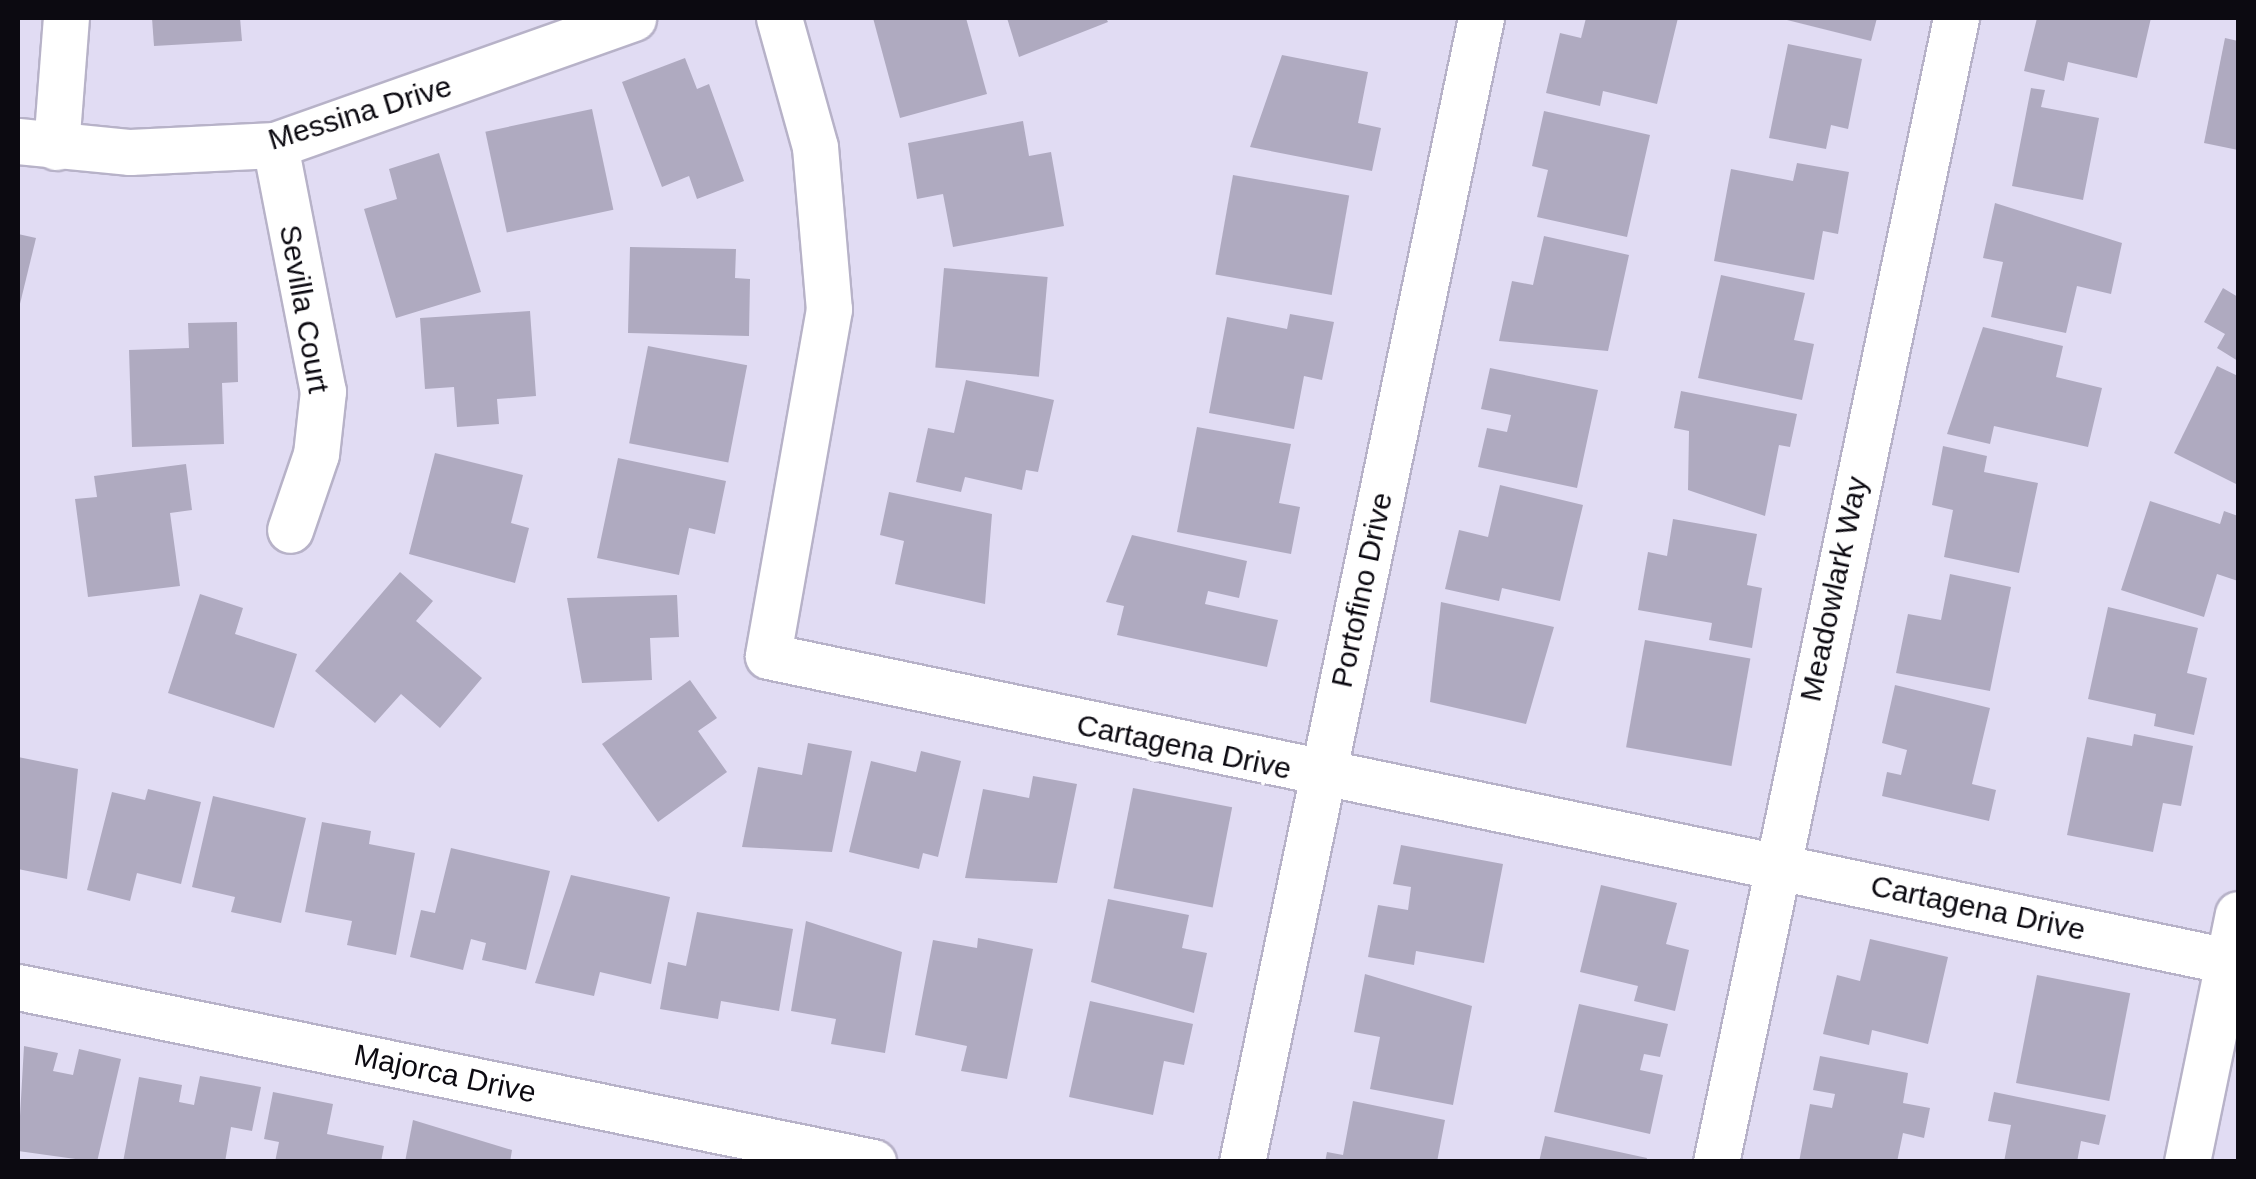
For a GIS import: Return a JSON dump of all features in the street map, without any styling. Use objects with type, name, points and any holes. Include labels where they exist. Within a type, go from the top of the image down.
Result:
[{"type":"street","points":[[37,144],[66,18]]},
{"type":"street","name":"Messina Drive","points":[[37,144],[275,145],[632,18]]},
{"type":"street","name":"Cartagena Drive","points":[[779,18],[815,148],[830,308],[768,656],[1323,777],[2233,962]]},
{"type":"street","name":"Portofino Drive","points":[[1242,1162],[1482,18]]},
{"type":"street","name":"Meadowlark Way","points":[[1716,1162],[1775,866],[1956,18]]},
{"type":"street","name":"Sevilla Court","points":[[275,145],[323,390],[316,454],[290,530]]},
{"type":"street","points":[[2187,1162],[2233,962],[2238,914]]},
{"type":"street","name":"Majorca Drive","points":[[18,986],[873,1162]]},
{"type":"building","points":[[152,18],[240,18],[242,41],[154,46]]},
{"type":"building","points":[[873,18],[966,18],[987,94],[900,118]]},
{"type":"building","points":[[1007,18],[1106,18],[1108,22],[1019,57]]},
{"type":"building","points":[[1586,18],[1678,18],[1657,104],[1603,91],[1600,106],[1546,93],[1560,33],[1581,38]]},
{"type":"building","points":[[1779,18],[1877,18],[1871,41]]},
{"type":"building","points":[[2037,18],[2151,18],[2137,78],[2068,62],[2064,81],[2024,71]]},
{"type":"building","points":[[2225,38],[2238,41],[2238,150],[2204,143]]},
{"type":"building","points":[[1788,44],[1862,59],[1848,129],[1831,125],[1826,149],[1769,138]]},
{"type":"building","points":[[1282,55],[1368,72],[1358,123],[1381,128],[1372,171],[1250,147]]},
{"type":"building","points":[[685,58],[697,89],[709,84],[744,181],[697,199],[689,176],[662,187],[622,82]]},
{"type":"building","points":[[2031,88],[2045,90],[2041,107],[2099,118],[2083,200],[2012,186]]},
{"type":"building","points":[[592,109],[613,210],[507,232],[485,132]]},
{"type":"building","points":[[1544,111],[1650,135],[1627,237],[1537,217],[1548,170],[1532,166]]},
{"type":"building","points":[[1023,121],[1029,156],[1051,152],[1064,226],[953,247],[943,194],[917,199],[908,143]]},
{"type":"building","points":[[439,153],[481,292],[396,318],[364,209],[397,199],[389,169]]},
{"type":"building","points":[[1797,163],[1849,172],[1838,234],[1823,231],[1814,280],[1714,261],[1731,169],[1793,181]]},
{"type":"building","points":[[1233,175],[1349,195],[1332,295],[1215,274]]},
{"type":"building","points":[[1995,203],[2122,243],[2111,294],[2077,286],[2066,333],[1991,317],[2003,262],[1983,258]]},
{"type":"building","points":[[18,234],[36,238],[19,308],[18,308]]},
{"type":"building","points":[[1544,236],[1629,255],[1608,351],[1499,341],[1512,281],[1533,285]]},
{"type":"building","points":[[630,247],[736,249],[735,278],[750,279],[749,336],[628,333]]},
{"type":"building","points":[[944,268],[1048,277],[1039,377],[935,368]]},
{"type":"building","points":[[1721,275],[1805,293],[1794,340],[1814,344],[1802,400],[1698,378]]},
{"type":"building","points":[[2223,288],[2238,297],[2238,361],[2217,348],[2225,334],[2204,322]]},
{"type":"building","points":[[530,311],[536,396],[497,399],[499,424],[457,427],[454,387],[425,389],[420,318]]},
{"type":"building","points":[[1290,314],[1334,322],[1322,380],[1304,376],[1294,429],[1209,413],[1227,317],[1287,329]]},
{"type":"building","points":[[237,322],[238,382],[222,383],[224,444],[132,447],[129,350],[189,348],[188,323]]},
{"type":"building","points":[[1983,327],[2063,346],[2056,377],[2102,388],[2088,447],[1994,426],[1990,444],[1947,434]]},
{"type":"building","points":[[648,346],[747,365],[728,462],[629,443]]},
{"type":"building","points":[[2217,366],[2238,376],[2238,485],[2174,453]]},
{"type":"building","points":[[1490,368],[1598,390],[1577,488],[1478,467],[1487,428],[1507,432],[1511,415],[1481,409]]},
{"type":"building","points":[[966,380],[1054,400],[1038,472],[1026,470],[1022,490],[965,477],[961,492],[916,482],[928,428],[954,433]]},
{"type":"building","points":[[1681,391],[1797,414],[1790,447],[1779,445],[1765,516],[1688,490],[1689,431],[1674,428]]},
{"type":"building","points":[[1197,427],[1291,444],[1279,503],[1300,507],[1291,554],[1177,532]]},
{"type":"building","points":[[1943,446],[1987,456],[1984,472],[2038,483],[2019,573],[1944,557],[1953,510],[1932,505]]},
{"type":"building","points":[[435,453],[523,475],[511,523],[529,528],[515,583],[409,554]]},
{"type":"building","points":[[618,458],[726,481],[715,534],[689,528],[679,575],[597,558]]},
{"type":"building","points":[[186,464],[192,510],[170,513],[180,586],[88,597],[75,499],[97,497],[94,476]]},
{"type":"building","points":[[1500,485],[1583,505],[1560,601],[1502,588],[1499,601],[1445,589],[1459,530],[1488,537]]},
{"type":"building","points":[[889,492],[992,514],[985,604],[895,584],[904,541],[880,535]]},
{"type":"building","points":[[2150,501],[2220,524],[2224,511],[2238,516],[2238,581],[2217,574],[2204,617],[2121,590]]},
{"type":"building","points":[[1673,519],[1757,534],[1747,585],[1762,588],[1752,648],[1709,640],[1712,623],[1638,610],[1648,552],[1667,556]]},
{"type":"building","points":[[1132,535],[1247,561],[1239,598],[1208,591],[1205,604],[1278,620],[1267,667],[1117,635],[1124,606],[1106,602]]},
{"type":"building","points":[[400,572],[433,601],[416,621],[482,678],[440,728],[401,694],[375,723],[315,671]]},
{"type":"building","points":[[1950,574],[2011,587],[1990,691],[1896,673],[1908,614],[1941,620]]},
{"type":"building","points":[[200,594],[243,608],[235,634],[297,654],[274,728],[168,693]]},
{"type":"building","points":[[677,595],[679,637],[650,638],[652,680],[582,683],[567,598]]},
{"type":"building","points":[[1441,602],[1554,627],[1526,724],[1430,702]]},
{"type":"building","points":[[2108,607],[2198,628],[2187,673],[2207,678],[2194,735],[2154,726],[2156,714],[2088,699]]},
{"type":"building","points":[[1645,640],[1750,659],[1731,766],[1626,747]]},
{"type":"building","points":[[690,680],[717,718],[698,731],[727,772],[658,822],[602,744]]},
{"type":"building","points":[[1895,685],[1990,708],[1972,784],[1996,790],[1989,821],[1882,796],[1887,772],[1901,775],[1907,750],[1882,743]]},
{"type":"building","points":[[2134,734],[2193,746],[2181,806],[2163,803],[2153,852],[2067,835],[2087,737],[2132,746]]},
{"type":"building","points":[[808,743],[852,751],[832,852],[742,847],[758,767],[802,775]]},
{"type":"building","points":[[921,751],[961,761],[938,857],[923,853],[919,869],[849,852],[871,761],[916,772]]},
{"type":"building","points":[[18,757],[78,769],[67,879],[18,869]]},
{"type":"building","points":[[1033,776],[1077,784],[1057,883],[965,878],[983,789],[1029,798]]},
{"type":"building","points":[[1133,788],[1232,807],[1213,907],[1114,888]]},
{"type":"building","points":[[148,789],[201,802],[181,884],[137,873],[130,901],[87,890],[112,792],[145,800]]},
{"type":"building","points":[[213,796],[306,818],[281,923],[231,912],[235,897],[192,887]]},
{"type":"building","points":[[322,822],[371,831],[369,844],[415,853],[396,955],[347,945],[352,921],[305,912]]},
{"type":"building","points":[[1401,845],[1503,864],[1484,963],[1416,951],[1414,965],[1368,957],[1378,905],[1408,910],[1411,887],[1393,884]]},
{"type":"building","points":[[451,848],[550,871],[526,970],[482,960],[486,943],[471,939],[463,970],[410,957],[421,910],[435,913]]},
{"type":"building","points":[[571,875],[670,897],[651,984],[600,972],[594,996],[535,983]]},
{"type":"building","points":[[1601,885],[1677,903],[1666,944],[1689,950],[1675,1011],[1634,1001],[1638,986],[1580,972]]},
{"type":"building","points":[[1108,899],[1189,915],[1182,948],[1207,953],[1194,1013],[1091,982]]},
{"type":"building","points":[[697,912],[793,929],[779,1011],[721,1001],[718,1019],[660,1009],[668,962],[686,966]]},
{"type":"building","points":[[806,921],[902,952],[885,1053],[831,1044],[836,1019],[791,1011]]},
{"type":"building","points":[[978,938],[1033,949],[1007,1079],[961,1071],[967,1046],[915,1035],[933,940],[977,948]]},
{"type":"building","points":[[1870,939],[1948,957],[1928,1044],[1872,1030],[1869,1045],[1823,1034],[1837,975],[1860,981]]},
{"type":"building","points":[[1365,974],[1472,1006],[1453,1105],[1370,1089],[1380,1037],[1354,1032]]},
{"type":"building","points":[[2037,975],[2130,993],[2109,1101],[2016,1083]]},
{"type":"building","points":[[1090,1001],[1193,1024],[1184,1065],[1164,1061],[1153,1115],[1069,1097]]},
{"type":"building","points":[[1579,1004],[1668,1024],[1660,1057],[1644,1054],[1640,1070],[1663,1075],[1650,1134],[1554,1112]]},
{"type":"building","points":[[24,1046],[58,1053],[53,1071],[73,1075],[79,1049],[121,1059],[97,1162],[18,1151]]},
{"type":"building","points":[[1820,1056],[1908,1073],[1903,1103],[1930,1108],[1924,1138],[1903,1133],[1897,1162],[1799,1162],[1810,1104],[1832,1108],[1835,1094],[1813,1090]]},
{"type":"building","points":[[200,1076],[261,1087],[252,1131],[231,1127],[225,1162],[123,1162],[139,1077],[182,1085],[179,1102],[194,1105]]},
{"type":"building","points":[[273,1092],[333,1104],[327,1134],[384,1146],[381,1162],[275,1162],[279,1142],[264,1139]]},
{"type":"building","points":[[1994,1092],[2106,1115],[2099,1145],[2081,1141],[2077,1162],[2004,1162],[2011,1125],[1988,1121]]},
{"type":"building","points":[[1353,1101],[1445,1120],[1437,1162],[1325,1162],[1327,1152],[1343,1155]]},
{"type":"building","points":[[413,1120],[512,1150],[510,1162],[405,1162]]},
{"type":"building","points":[[1545,1136],[1647,1158],[1646,1162],[1539,1162]]}]
